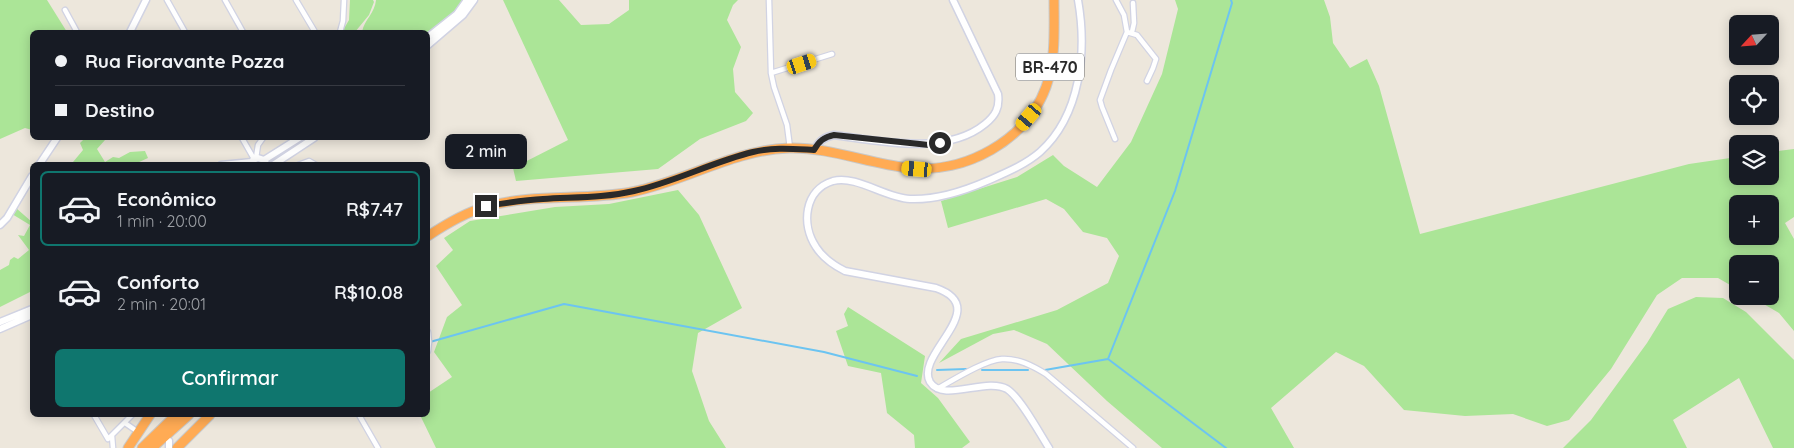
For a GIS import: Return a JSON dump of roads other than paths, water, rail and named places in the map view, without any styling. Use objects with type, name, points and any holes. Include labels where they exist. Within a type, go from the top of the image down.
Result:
[{"type":"highway","name":"BR-470","points":[[430,235],[460,216],[486,206],[632,192],[662,185],[732,158],[755,152],[790,148],[814,150],[907,168],[927,170],[972,160],[1001,144],[1014,133],[1029,117],[1041,98],[1049,76],[1054,0]]},
{"type":"highway","points":[[128,448],[149,417]]},
{"type":"highway","points":[[142,448],[174,417]]},
{"type":"highway","points":[[152,448],[187,417]]},
{"type":"highway","points":[[177,448],[208,417]]},
{"type":"street","points":[[131,30],[146,0]]},
{"type":"street","points":[[167,0],[184,30]]},
{"type":"street","points":[[225,0],[242,30]]},
{"type":"street","points":[[296,0],[314,30]]},
{"type":"street","points":[[341,30],[344,0]]},
{"type":"street","points":[[430,36],[447,23],[466,3],[474,0]]},
{"type":"street","points":[[769,0],[771,74],[787,126],[790,148]]},
{"type":"street","points":[[814,150],[819,141],[834,135],[929,145],[962,137],[973,132],[992,118],[998,108],[998,94],[953,0]]},
{"type":"street","points":[[1049,448],[1016,397],[1007,389],[989,385],[960,390],[943,390],[937,388],[929,380],[927,371],[930,362],[956,318],[957,308],[951,297],[944,291],[931,287],[845,271],[832,264],[815,246],[807,224],[809,205],[813,196],[820,188],[835,181],[845,180],[891,196],[910,199],[932,197],[977,185],[1014,169],[1039,153],[1054,138],[1068,112],[1075,91],[1080,66],[1082,38],[1078,0]]},
{"type":"street","points":[[1116,0],[1124,14],[1130,32],[1138,36],[1156,59],[1147,81]]},
{"type":"street","points":[[430,43],[450,27],[466,3]]},
{"type":"street","points":[[1115,139],[1100,100],[1111,70],[1134,22],[1133,3]]},
{"type":"street","points":[[65,10],[76,30]]},
{"type":"street","points":[[771,74],[832,54]]},
{"type":"street","points":[[41,162],[56,140]]},
{"type":"street","points":[[243,140],[254,161]]},
{"type":"street","points":[[254,161],[258,145],[262,140]]},
{"type":"street","points":[[254,161],[260,158],[266,162],[296,140]]},
{"type":"street","points":[[278,162],[311,140]]},
{"type":"street","points":[[0,225],[7,218],[30,179]]},
{"type":"street","points":[[0,322],[30,310]]},
{"type":"street","points":[[0,329],[30,316]]},
{"type":"street","points":[[937,388],[984,365],[1001,359],[1016,360],[1046,374],[1133,448]]},
{"type":"street","points":[[95,417],[108,440],[130,417]]},
{"type":"street","points":[[360,417],[378,448]]},
{"type":"street","points":[[125,423],[138,432]]},
{"type":"street","points":[[112,436],[113,448]]},
{"type":"waterway","points":[[1108,359],[1175,191],[1232,3],[1231,0]]},
{"type":"waterway","points":[[430,342],[564,304],[824,352],[917,376]]},
{"type":"waterway","points":[[1045,370],[1108,359],[1226,448]]},
{"type":"waterway","points":[[937,370],[966,369]]},
{"type":"waterway","points":[[982,370],[1028,370]]}]
